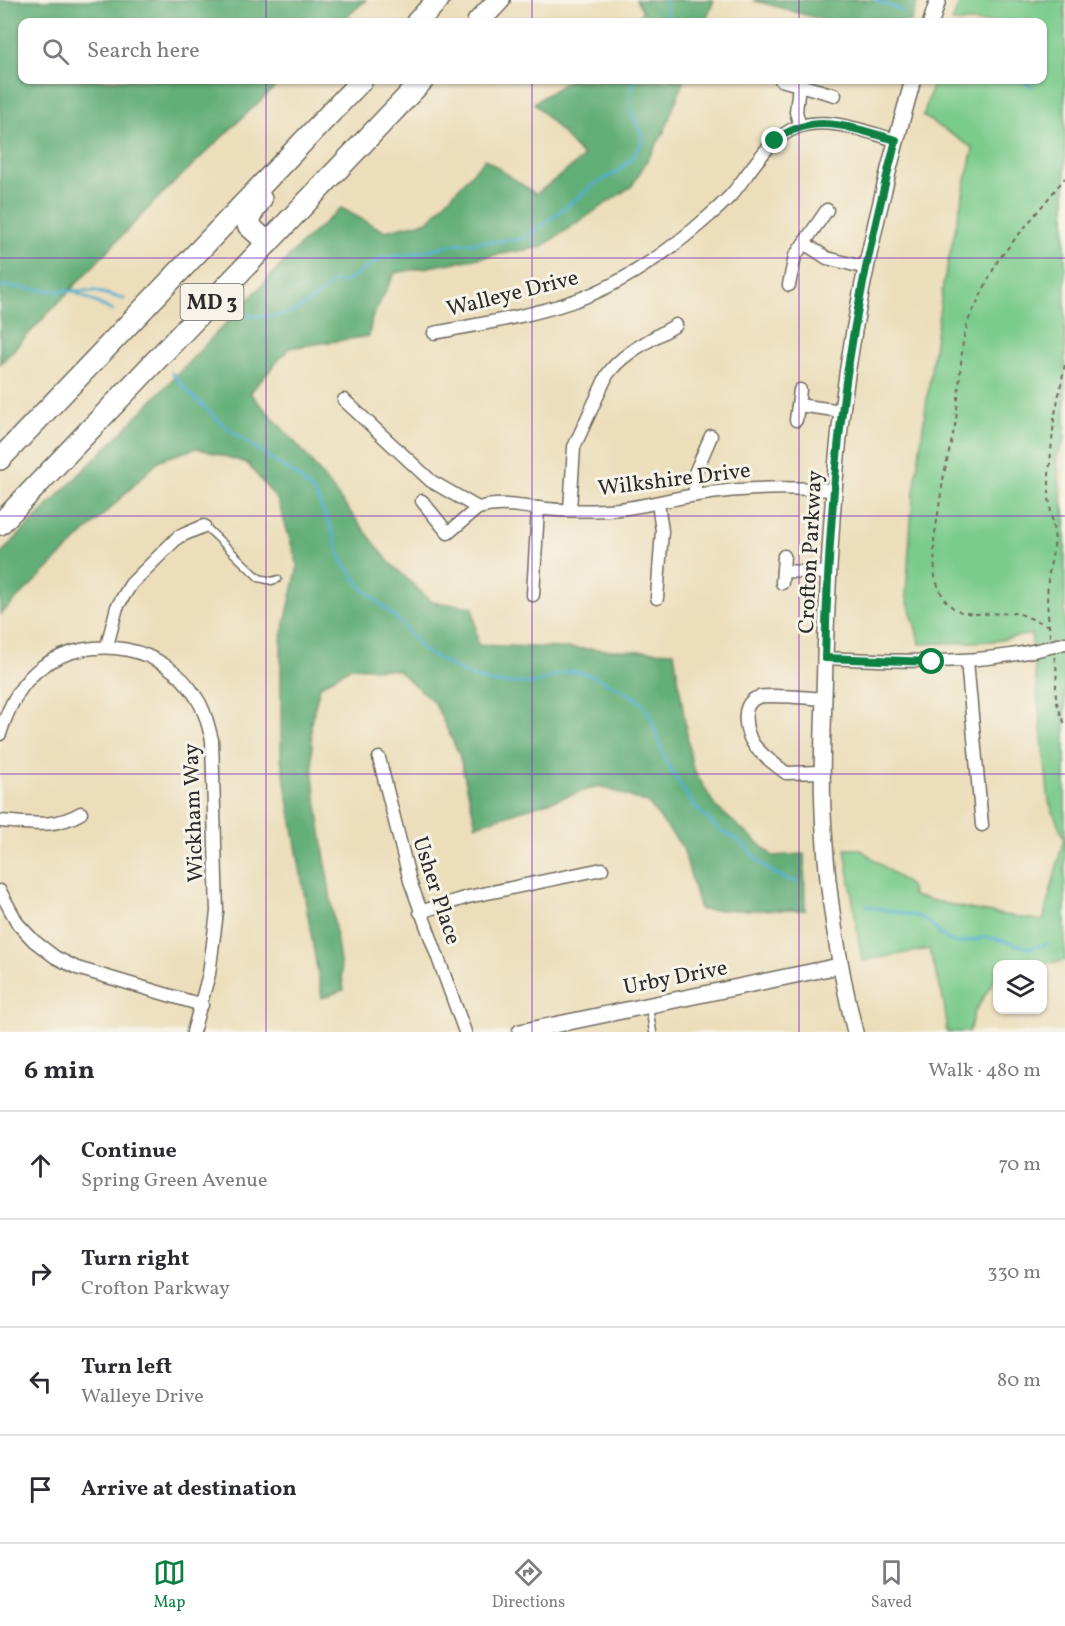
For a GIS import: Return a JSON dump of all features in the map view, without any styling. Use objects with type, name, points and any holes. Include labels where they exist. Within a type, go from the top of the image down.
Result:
[{"type":"highway","points":[[421,18],[438,0]]},
{"type":"highway","points":[[482,18],[499,0]]},
{"type":"highway","name":"MD 3","points":[[0,459],[358,84]]},
{"type":"highway","name":"MD 3","points":[[0,524],[419,84]]},
{"type":"highway","points":[[268,243],[248,225],[249,216],[310,134]]},
{"type":"street","points":[[932,18],[938,0]]},
{"type":"street","points":[[795,84],[835,95]]},
{"type":"street","name":"Crofton Parkway","points":[[855,1032],[839,966],[828,888],[824,830],[822,772],[828,573],[842,411],[866,267],[912,84]]},
{"type":"street","points":[[799,85],[796,112],[800,126]]},
{"type":"street","name":"Walleye Drive","points":[[434,333],[572,302],[620,280],[695,228],[731,195],[775,141],[800,126],[840,125],[896,140]]},
{"type":"street","points":[[789,285],[795,256],[827,210]]},
{"type":"street","points":[[804,243],[827,258],[866,267]]},
{"type":"street","points":[[570,510],[574,447],[607,375],[622,359],[676,325]]},
{"type":"street","points":[[796,420],[800,390]]},
{"type":"street","points":[[344,400],[431,481],[478,508],[448,533],[422,501]]},
{"type":"street","points":[[798,405],[842,411]]},
{"type":"street","points":[[694,495],[695,473],[711,436]]},
{"type":"street","name":"Wilkshire Drive","points":[[478,508],[498,503],[570,510],[631,508],[694,495],[740,489],[834,490]]},
{"type":"street","points":[[657,598],[662,531],[658,503]]},
{"type":"street","points":[[533,595],[538,508]]},
{"type":"street","points":[[107,646],[117,607],[131,584],[178,537],[204,526]]},
{"type":"street","points":[[784,556],[783,577],[828,573]]},
{"type":"street","points":[[825,658],[967,661],[1065,642]]},
{"type":"street","name":"Wickham Way","points":[[0,734],[14,698],[42,666],[63,655],[107,646],[130,649],[167,666],[182,678],[196,696],[206,715],[212,740],[217,912],[210,974],[193,1032]]},
{"type":"street","points":[[967,661],[982,825]]},
{"type":"street","points":[[822,772],[786,773],[754,746],[750,739],[745,713],[749,704],[759,696],[824,699]]},
{"type":"street","name":"Usher Place","points":[[379,758],[403,856],[420,912],[465,1032]]},
{"type":"street","points":[[0,821],[51,824],[70,819],[81,813]]},
{"type":"street","points":[[420,912],[468,897],[602,869]]},
{"type":"street","points":[[0,891],[18,924],[34,942],[54,957],[77,968],[202,1005]]},
{"type":"street","name":"Urby Drive","points":[[530,1031],[839,966]]},
{"type":"lane","points":[[204,526],[259,578],[272,581],[278,579]]},
{"type":"lane","points":[[648,1005],[653,1032]]},
{"type":"path","points":[[1049,626],[1018,613],[974,614],[961,612],[952,607],[944,599],[935,579],[934,540],[944,474],[956,421],[963,341],[968,321],[998,260],[1065,178]]},
{"type":"path","points":[[1065,364],[1054,418],[1049,474],[1049,498],[1055,541],[1048,578],[1049,626],[1058,674],[1056,695],[1065,724]]},
{"type":"green space","points":[[0,0],[366,0],[346,18],[18,18],[18,84],[278,84],[155,201],[0,364]]},
{"type":"green space","points":[[636,0],[714,0],[707,18],[637,18],[643,11]]},
{"type":"green space","points":[[753,0],[918,0],[912,18],[816,18]]},
{"type":"green space","points":[[960,0],[1065,0],[1065,439],[1056,458],[1065,519],[1065,961],[1047,963],[1047,960],[993,960],[993,982],[974,1013],[969,1032],[946,1032],[943,1001],[929,949],[862,961],[845,849],[860,849],[910,886],[913,896],[974,910],[1043,921],[1064,838],[1049,802],[1031,634],[995,641],[920,644],[906,595],[912,506],[943,285],[973,148],[923,116],[933,84],[1047,84],[1047,18],[953,18]]},
{"type":"green space","points":[[563,84],[682,84],[664,132],[632,186],[541,247],[395,273],[372,318],[369,336],[289,348],[250,393],[302,450],[390,563],[432,602],[473,607],[478,645],[674,652],[692,766],[715,806],[773,856],[804,854],[805,910],[700,910],[683,848],[648,803],[599,786],[476,825],[459,754],[434,702],[397,670],[351,667],[320,686],[311,723],[313,777],[344,990],[322,998],[281,758],[281,640],[298,566],[278,501],[247,463],[197,448],[160,460],[0,615],[0,554],[126,428],[304,241],[341,208],[384,231],[428,221],[485,159],[536,194],[584,157],[534,103]]},
{"type":"waterway","points":[[665,0],[668,18]]},
{"type":"waterway","points":[[875,0],[902,11]]},
{"type":"waterway","points":[[243,315],[272,316],[293,312],[333,282],[346,282],[379,259],[455,244],[525,239],[595,184],[619,171],[631,159],[641,144],[642,135],[631,112],[631,90],[633,84]]},
{"type":"waterway","points":[[1028,84],[1032,87]]},
{"type":"waterway","points":[[0,286],[56,291],[95,291],[124,299]]},
{"type":"waterway","points":[[77,293],[113,311]]},
{"type":"waterway","points":[[172,373],[188,392],[227,428],[297,476],[315,494],[331,528],[343,563],[363,588],[400,622],[424,651],[472,677],[495,683],[537,683],[561,673],[574,671],[593,676],[623,690],[642,703],[649,713],[666,762],[689,799],[701,813],[721,831],[735,838],[747,848],[762,865],[777,875],[796,882]]},
{"type":"waterway","points":[[867,906],[920,917],[950,941],[960,943],[988,937],[1031,948],[1047,944]]},
{"type":"route","points":[[775,141],[800,126],[813,124],[840,125],[896,140],[866,267],[842,411],[828,573],[825,658],[932,662]]}]
